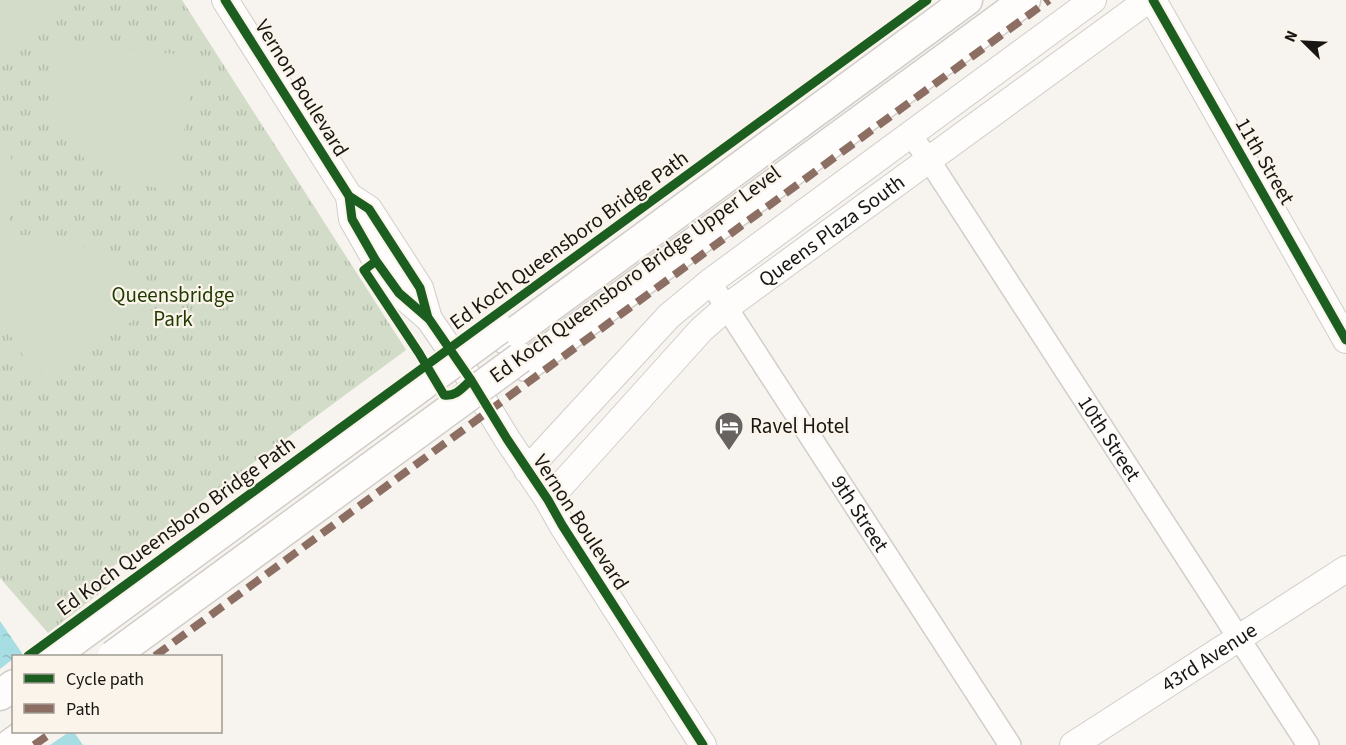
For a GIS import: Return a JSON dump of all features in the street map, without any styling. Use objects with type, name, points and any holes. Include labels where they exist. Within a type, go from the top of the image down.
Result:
[{"type":"highway","points":[[503,334],[946,0]]},
{"type":"highway","points":[[56,655],[967,0]]},
{"type":"highway","name":"Ed Koch Queensboro Bridge Upper Level","points":[[116,655],[1013,0]]},
{"type":"highway","points":[[133,655],[1025,0]]},
{"type":"highway","name":"Ed Koch Queensboro Bridge Upper Level","points":[[76,655],[503,334]]},
{"type":"highway","points":[[10,745],[27,733]]},
{"type":"main road","name":"Vernon Boulevard","points":[[225,0],[349,196],[369,209],[420,288],[429,319],[471,380],[703,745]]},
{"type":"main road","name":"Queens Plaza South","points":[[527,470],[669,316],[710,282],[1093,0]]},
{"type":"main road","name":"Queens Plaza South","points":[[548,500],[701,330],[727,307],[1150,0]]},
{"type":"main road","name":"11th Street","points":[[1150,0],[1346,340]]},
{"type":"main road","name":"43rd Avenue","points":[[1073,745],[1346,569]]},
{"type":"street","name":"10th Street","points":[[910,134],[1308,745]]},
{"type":"street","name":"9th Street","points":[[710,282],[1010,745]]},
{"type":"green space","name":"Queensbridge Park","points":[[0,0],[182,0],[406,350],[108,570],[114,582],[48,633],[0,578]]},
{"type":"green space","points":[[0,0],[54,0],[64,14],[40,32],[0,47]]},
{"type":"green space","points":[[49,41],[184,55],[194,66],[175,191],[147,186],[95,167],[75,150],[59,125],[49,71]]},
{"type":"green space","points":[[0,129],[10,151],[14,178],[14,194],[8,223],[0,222]]},
{"type":"green space","points":[[38,234],[68,240],[95,251],[143,284],[159,305],[48,372],[31,368],[0,319],[0,237]]},
{"type":"water","points":[[0,621],[23,655],[12,655],[12,733],[75,733],[83,745],[0,745]]},
{"type":"pier","points":[[12,660],[12,733],[68,733],[50,745],[0,745],[0,669]]},
{"type":"marked path","points":[[156,655],[1049,0]]},
{"type":"marked path","points":[[34,745],[52,733]]},
{"type":"cycle path","points":[[225,0],[349,196],[369,209],[420,288],[428,318]]},
{"type":"cycle path","name":"Ed Koch Queensboro Bridge Path","points":[[29,655],[927,0]]},
{"type":"cycle path","points":[[1153,0],[1346,340]]},
{"type":"cycle path","points":[[349,196],[352,219],[376,261],[399,293],[429,319],[471,380],[703,745]]},
{"type":"cycle path","points":[[376,261],[364,270],[444,395],[456,393],[471,380]]},
{"type":"place","name":"Ravel Hotel","points":[[729,452]]}]
